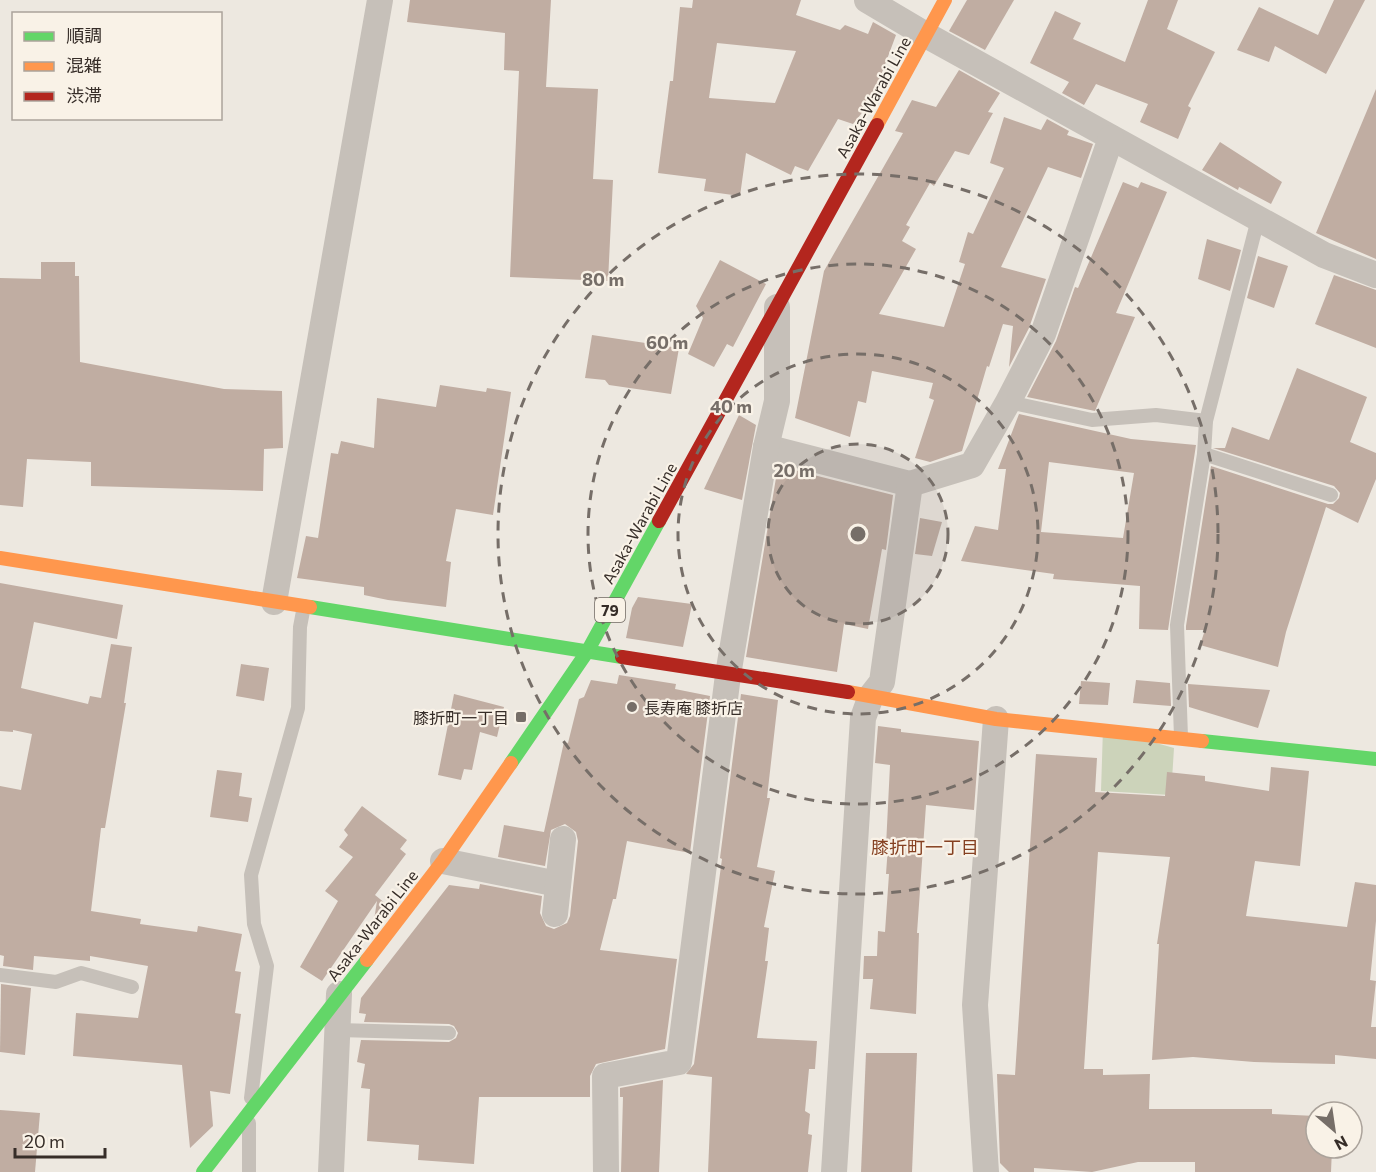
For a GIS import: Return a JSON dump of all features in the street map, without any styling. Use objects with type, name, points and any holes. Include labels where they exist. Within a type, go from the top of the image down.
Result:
[{"type":"street","points":[[274,602],[380,0]]},
{"type":"street","points":[[867,0],[926,35],[1324,255],[1376,275]]},
{"type":"street","name":"Asaka-Warabi Line","points":[[202,1172],[443,861],[587,652],[945,0]]},
{"type":"street","points":[[766,447],[910,484],[972,465],[1043,334],[1111,138]]},
{"type":"street","points":[[606,1172],[605,1076],[680,1062],[728,675],[766,447],[777,400],[777,307]]},
{"type":"street","points":[[834,1172],[863,718],[871,696],[882,682],[910,484]]},
{"type":"street","points":[[0,558],[871,696],[996,719],[1376,759]]},
{"type":"street","points":[[986,1172],[975,1005],[996,719]]},
{"type":"street","points":[[555,914],[563,839]]},
{"type":"street","points":[[443,861],[558,884]]},
{"type":"street","points":[[331,1172],[339,994]]},
{"type":"lane","points":[[1181,737],[1177,625],[1206,422],[1258,219]]},
{"type":"lane","points":[[1008,402],[1092,420],[1156,415],[1206,422]]},
{"type":"lane","points":[[1203,454],[1331,495]]},
{"type":"lane","points":[[249,1172],[249,1113],[267,966],[254,924],[252,875],[298,708],[300,627],[304,606]]},
{"type":"lane","points":[[0,975],[56,982],[81,974],[132,987]]},
{"type":"lane","points":[[338,1030],[449,1033]]},
{"type":"green space","points":[[1103,728],[1174,748],[1171,795],[1101,791]]},
{"type":"building","points":[[410,0],[551,0],[546,87],[598,89],[593,179],[613,180],[608,281],[510,277],[519,71],[504,70],[505,33],[407,22]]},
{"type":"building","points":[[693,0],[801,0],[796,15],[840,30],[845,25],[868,34],[873,22],[896,35],[877,86],[861,114],[853,124],[838,119],[808,171],[795,166],[791,175],[746,153],[740,196],[704,191],[706,179],[658,173],[670,81],[673,81],[680,7],[692,8]],"holes":[[[717,43],[796,51],[775,103],[709,98]]]},
{"type":"building","points":[[967,0],[1014,0],[985,50],[949,31]]},
{"type":"building","points":[[1148,0],[1178,0],[1167,29],[1215,52],[1188,106],[1191,108],[1178,139],[1140,122],[1148,104],[1096,84],[1084,105],[1062,93],[1069,82],[1030,63],[1055,11],[1081,23],[1073,39],[1125,62]]},
{"type":"building","points":[[1334,0],[1365,0],[1326,74],[1275,46],[1269,62],[1237,50],[1259,7],[1318,35]]},
{"type":"building","points":[[959,70],[1000,93],[988,112],[993,113],[969,155],[955,151],[934,186],[930,183],[906,225],[910,227],[902,241],[916,249],[879,314],[944,327],[965,264],[959,262],[968,232],[973,234],[1004,168],[990,163],[1004,117],[1041,130],[1047,119],[1069,131],[1067,135],[1093,144],[1081,178],[1048,167],[1001,267],[1046,279],[1029,328],[1009,367],[1013,326],[1003,324],[989,367],[987,366],[962,451],[930,462],[915,458],[934,400],[929,398],[933,383],[872,371],[866,403],[858,401],[850,437],[795,418],[824,271],[903,133],[895,131],[912,100],[936,107]]},
{"type":"building","points":[[1376,89],[1376,259],[1316,233]]},
{"type":"building","points":[[1220,142],[1282,182],[1271,204],[1239,187],[1238,190],[1202,170]]},
{"type":"building","points":[[1123,182],[1138,188],[1141,182],[1167,192],[1116,313],[1135,317],[1095,411],[1027,397],[1056,341],[1075,287],[1078,288]]},
{"type":"building","points":[[1207,239],[1241,250],[1230,291],[1198,279]]},
{"type":"building","points":[[1258,256],[1288,266],[1274,308],[1247,298]]},
{"type":"building","points":[[720,260],[766,284],[733,347],[727,344],[714,367],[688,354],[703,318],[696,306]]},
{"type":"building","points":[[41,262],[75,262],[75,276],[79,276],[80,362],[224,389],[282,391],[283,448],[264,449],[263,491],[91,486],[91,462],[27,459],[23,507],[0,505],[0,278],[41,279]]},
{"type":"building","points":[[1334,275],[1376,290],[1376,348],[1315,324]]},
{"type":"building","points":[[592,335],[679,348],[671,394],[609,385],[605,380],[585,378]]},
{"type":"building","points":[[1297,368],[1367,397],[1350,442],[1376,453],[1376,479],[1358,523],[1326,507],[1286,632],[1278,667],[1200,645],[1205,630],[1186,630],[1186,626],[1211,466],[1328,504],[1333,504],[1339,498],[1340,493],[1334,486],[1213,448],[1225,448],[1232,427],[1269,440]]},
{"type":"building","points":[[440,385],[486,392],[487,388],[511,392],[493,515],[456,509],[446,561],[451,562],[446,607],[388,600],[364,595],[364,587],[297,578],[306,536],[318,538],[331,453],[338,454],[341,441],[374,448],[377,398],[436,407]]},
{"type":"building","points":[[1019,414],[1131,439],[1196,445],[1168,630],[1139,629],[1140,586],[1053,579],[1054,574],[961,561],[975,526],[998,530],[1006,469],[998,469]],"holes":[[[1049,462],[1134,473],[1123,538],[1041,532]]]},
{"type":"building","points":[[739,415],[756,425],[742,500],[704,489]]},
{"type":"building","points":[[778,466],[893,495],[886,550],[882,549],[868,629],[844,624],[837,672],[746,657]]},
{"type":"building","points":[[920,518],[942,522],[932,556],[915,554]]},
{"type":"building","points":[[0,583],[123,605],[117,639],[34,622],[21,688],[88,704],[90,696],[101,698],[111,644],[132,647],[124,703],[126,703],[105,828],[101,828],[91,911],[141,919],[140,924],[197,932],[198,926],[242,934],[235,971],[241,972],[235,1013],[241,1014],[230,1094],[210,1091],[213,1126],[190,1148],[182,1065],[73,1056],[76,1013],[138,1018],[148,966],[90,956],[90,961],[34,956],[33,970],[3,966],[4,956],[0,955],[0,786],[21,790],[32,734],[13,730],[13,732],[0,731]]},
{"type":"building","points":[[638,597],[692,604],[683,647],[626,638],[632,608]]},
{"type":"building","points":[[241,664],[269,668],[264,701],[236,696]]},
{"type":"building","points":[[619,675],[676,684],[675,689],[710,696],[690,853],[627,841],[616,899],[613,899],[600,950],[677,959],[665,1049],[596,1064],[590,1076],[590,1097],[479,1097],[474,1164],[418,1160],[419,1145],[367,1141],[370,1089],[361,1088],[365,1064],[357,1062],[361,1040],[449,1042],[456,1038],[458,1033],[454,1026],[449,1024],[364,1022],[366,1014],[359,1013],[361,998],[449,885],[479,889],[480,884],[542,896],[540,913],[546,926],[554,929],[567,923],[570,916],[578,841],[576,832],[565,824],[551,830],[545,866],[498,857],[504,825],[544,832],[564,742],[568,743],[579,699],[584,697],[591,680],[617,684]]},
{"type":"building","points":[[1136,680],[1170,683],[1171,706],[1133,703]]},
{"type":"building","points":[[1081,681],[1110,683],[1108,705],[1079,704]]},
{"type":"building","points":[[1188,684],[1270,690],[1258,728],[1189,707]]},
{"type":"building","points":[[454,694],[504,707],[497,737],[480,732],[472,770],[464,769],[461,780],[438,775]]},
{"type":"building","points":[[741,694],[778,700],[767,798],[770,798],[757,867],[775,871],[764,927],[769,928],[765,961],[768,961],[757,1038],[817,1041],[815,1069],[809,1069],[805,1111],[810,1114],[808,1134],[812,1135],[808,1172],[708,1172],[712,1077],[686,1074],[694,1064],[722,859],[720,858]]},
{"type":"building","points":[[878,726],[901,729],[901,732],[979,741],[974,810],[926,805],[917,933],[919,933],[916,1014],[870,1009],[873,979],[863,979],[864,956],[877,956],[878,931],[885,932],[889,874],[886,874],[888,846],[886,846],[890,765],[875,763]]},
{"type":"building","points":[[1036,754],[1097,758],[1095,792],[1165,796],[1167,772],[1205,776],[1205,781],[1269,791],[1271,767],[1309,771],[1300,866],[1255,861],[1246,916],[1347,927],[1355,882],[1376,885],[1376,921],[1370,980],[1376,981],[1371,1027],[1376,1027],[1376,1059],[1335,1055],[1335,1064],[1254,1062],[1193,1057],[1152,1060],[1159,944],[1157,944],[1170,857],[1098,852],[1084,1069],[1103,1069],[1103,1075],[1150,1074],[1149,1109],[1272,1109],[1272,1114],[1304,1115],[1304,1160],[1332,1160],[1331,1172],[1195,1172],[1195,1162],[1138,1162],[1092,1172],[1034,1168],[1034,1172],[1009,1172],[1000,1163],[997,1074],[1015,1075]]},
{"type":"building","points":[[217,770],[242,773],[239,796],[252,798],[248,822],[210,817]]},
{"type":"building","points":[[362,806],[407,840],[400,849],[406,854],[375,895],[386,904],[374,920],[377,901],[322,981],[300,967],[338,901],[325,891],[353,857],[339,847],[348,835],[344,830]]},
{"type":"building","points":[[1,984],[31,988],[25,1055],[0,1052]]},
{"type":"building","points":[[866,1053],[917,1053],[912,1172],[861,1172]]},
{"type":"building","points":[[663,1080],[659,1172],[621,1172],[623,1097],[620,1097],[620,1088]]},
{"type":"building","points":[[0,1110],[40,1113],[35,1172],[0,1172]]},
{"type":"traffic: fast","points":[[511,763],[587,652],[659,521]]},
{"type":"traffic: fast","points":[[310,607],[622,657]]},
{"type":"traffic: fast","points":[[1202,741],[1376,759]]},
{"type":"traffic: fast","points":[[203,1172],[367,960]]},
{"type":"traffic: slow","points":[[877,125],[945,0]]},
{"type":"traffic: slow","points":[[0,558],[310,607]]},
{"type":"traffic: slow","points":[[848,692],[996,719],[1202,741]]},
{"type":"traffic: slow","points":[[367,960],[443,861],[511,763]]},
{"type":"traffic: jam","points":[[659,521],[877,125]]},
{"type":"traffic: jam","points":[[622,657],[848,692]]},
{"type":"place","name":"長寿庵 膝折店","points":[[632,707]]},
{"type":"place","name":"膝折町一丁目","points":[[521,717]]},
{"type":"district","name":"膝折町一丁目","points":[[925,847]]}]
